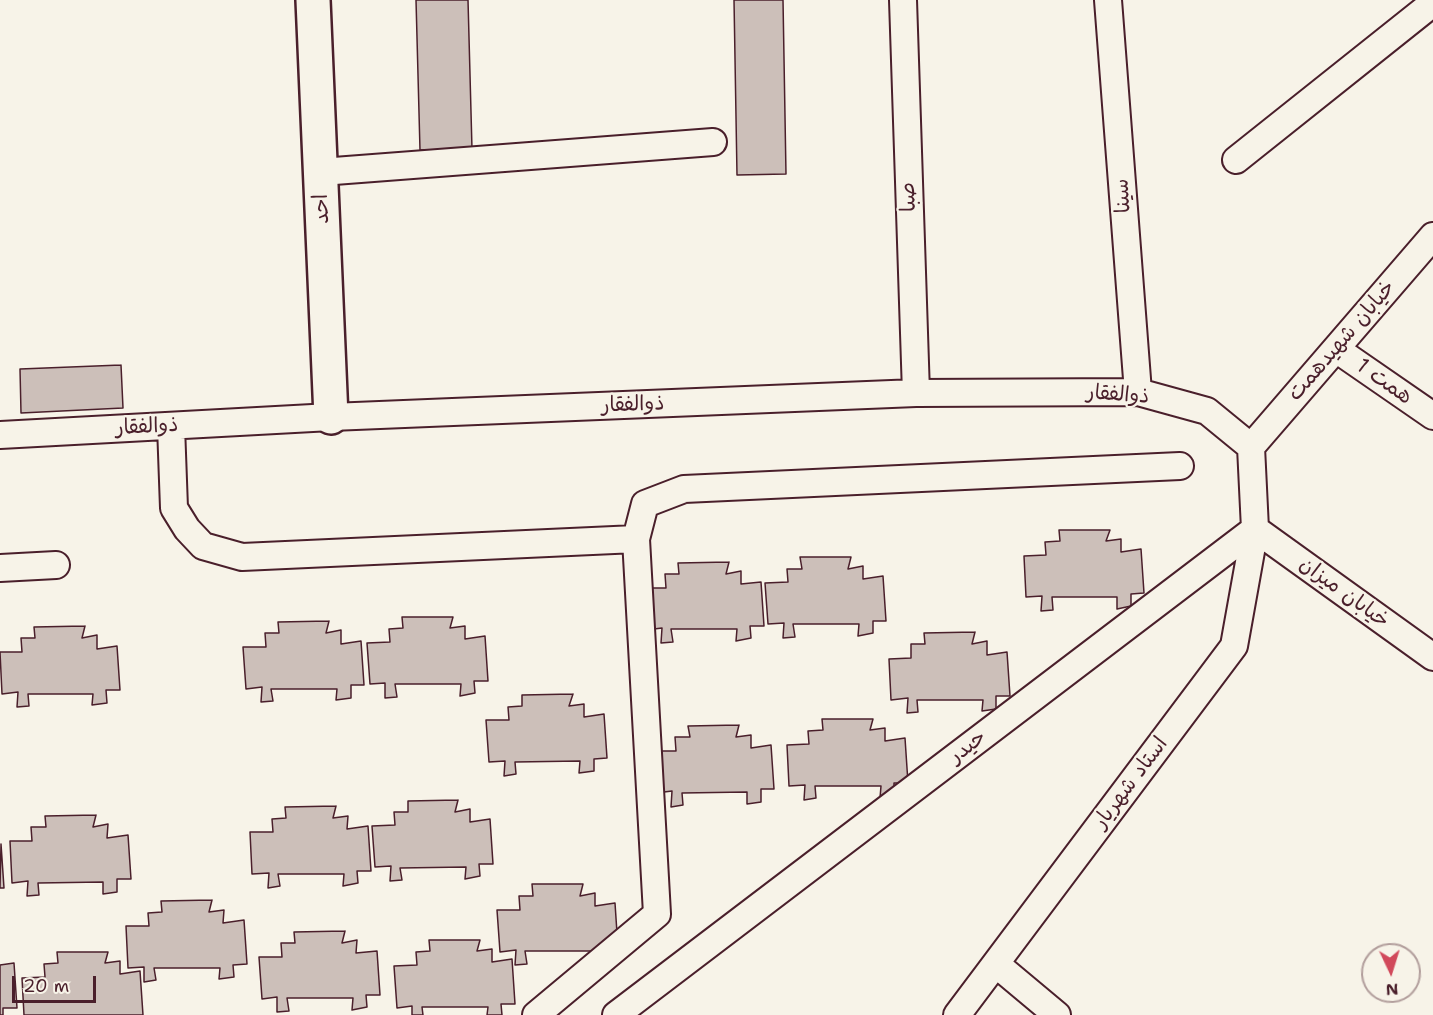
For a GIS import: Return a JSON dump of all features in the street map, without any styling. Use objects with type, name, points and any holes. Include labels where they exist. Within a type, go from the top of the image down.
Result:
[{"type":"street","name":"احد","points":[[313,0],[331,417]]},
{"type":"street","name":"صبا","points":[[903,0],[916,393]]},
{"type":"street","name":"سینا","points":[[1108,0],[1138,393]]},
{"type":"street","points":[[1236,160],[1433,3]]},
{"type":"street","points":[[321,172],[713,142]]},
{"type":"street","name":"خیابان شهیدهمت","points":[[1251,447],[1433,236]]},
{"type":"street","name":"همت 1","points":[[1336,349],[1433,416]]},
{"type":"street","name":"ذوالفقار","points":[[0,435],[331,417],[916,393],[1138,393],[1207,411],[1251,447]]},
{"type":"street","points":[[171,426],[174,508],[187,529],[203,546],[242,558],[636,539]]},
{"type":"street","points":[[1251,447],[1255,529]]},
{"type":"street","points":[[536,1015],[657,914],[636,539],[645,504],[684,489],[1180,466]]},
{"type":"street","name":"خیابان میزان","points":[[1255,529],[1433,657]]},
{"type":"street","name":"استاد شهریار","points":[[957,1015],[1234,646],[1255,529]]},
{"type":"street","name":"حیدر","points":[[616,1015],[1255,529]]},
{"type":"street","points":[[0,568],[56,565]]},
{"type":"street","points":[[996,964],[1057,1015]]},
{"type":"building","points":[[416,0],[468,0],[472,149],[420,150]]},
{"type":"building","points":[[734,0],[783,0],[786,174],[737,175]]},
{"type":"building","points":[[121,365],[123,408],[21,413],[20,369]]},
{"type":"building","points":[[1059,530],[1110,530],[1106,541],[1121,539],[1121,552],[1141,549],[1144,593],[1131,594],[1131,606],[1117,609],[1117,597],[1052,597],[1053,610],[1041,611],[1042,596],[1026,597],[1024,556],[1046,555],[1045,542],[1060,541]]},
{"type":"building","points":[[800,557],[851,557],[848,569],[863,566],[863,579],[883,576],[886,621],[873,621],[873,633],[858,636],[859,624],[793,624],[795,637],[783,638],[784,623],[768,624],[765,583],[788,582],[787,569],[802,569]]},
{"type":"building","points":[[729,562],[726,574],[741,571],[741,584],[761,582],[764,626],[750,626],[751,638],[736,641],[737,629],[671,629],[673,642],[661,643],[662,628],[646,630],[643,588],[666,588],[665,574],[679,574],[678,563]]},
{"type":"building","points":[[402,617],[453,617],[450,628],[465,626],[465,639],[485,636],[488,681],[474,681],[475,693],[460,696],[461,684],[395,684],[397,697],[385,698],[385,683],[370,684],[367,643],[390,642],[389,629],[403,628]]},
{"type":"building","points":[[329,621],[326,633],[341,630],[341,644],[361,641],[364,685],[351,685],[351,698],[336,700],[337,689],[271,689],[273,701],[261,702],[262,687],[246,689],[243,647],[266,647],[265,633],[279,633],[278,622]]},
{"type":"building","points":[[85,626],[82,638],[97,635],[97,649],[117,646],[120,690],[106,690],[107,703],[92,705],[93,694],[28,694],[29,706],[17,707],[18,692],[2,694],[0,652],[22,652],[21,638],[35,638],[34,627]]},
{"type":"building","points":[[975,632],[972,644],[987,641],[987,655],[1007,652],[1010,696],[996,696],[996,709],[982,711],[983,700],[917,700],[918,712],[907,713],[908,698],[891,700],[889,659],[911,658],[911,644],[925,644],[924,633]]},
{"type":"building","points":[[573,694],[569,706],[584,704],[584,717],[604,714],[607,758],[594,759],[594,771],[579,773],[580,761],[515,762],[516,774],[504,776],[505,761],[489,762],[486,720],[509,720],[508,707],[522,706],[522,695]]},
{"type":"building","points":[[822,719],[873,719],[870,730],[885,728],[885,741],[905,738],[908,783],[894,783],[894,795],[880,798],[881,786],[815,786],[816,798],[804,800],[805,785],[789,786],[787,745],[809,744],[808,731],[823,730]]},
{"type":"building","points":[[739,725],[736,737],[751,735],[751,748],[771,745],[774,789],[761,789],[761,802],[747,804],[747,792],[682,793],[683,805],[671,807],[672,791],[656,793],[653,751],[676,751],[675,737],[690,737],[688,726]]},
{"type":"building","points":[[458,800],[455,812],[470,809],[470,822],[490,819],[493,864],[479,864],[480,876],[465,879],[466,867],[400,868],[402,880],[390,881],[391,866],[375,867],[372,826],[395,825],[394,812],[408,812],[408,801]]},
{"type":"building","points":[[336,806],[333,818],[348,816],[347,829],[368,826],[371,871],[357,871],[358,883],[343,886],[344,874],[278,874],[280,886],[268,888],[269,873],[252,874],[250,832],[273,832],[272,819],[286,818],[285,807]]},
{"type":"building","points":[[96,815],[93,827],[108,824],[107,838],[128,835],[131,879],[117,879],[117,892],[103,894],[103,882],[38,883],[39,895],[27,896],[28,881],[12,883],[10,841],[32,841],[31,827],[46,827],[45,816]]},
{"type":"building","points":[[1,844],[4,888],[0,888]]},
{"type":"building","points":[[532,884],[583,884],[580,896],[595,893],[595,906],[615,903],[618,948],[591,963],[591,951],[525,951],[527,964],[515,965],[516,950],[500,952],[497,910],[520,910],[519,896],[533,896]]},
{"type":"building","points":[[212,900],[209,912],[224,910],[223,923],[244,920],[247,964],[233,965],[234,977],[219,979],[220,968],[154,968],[156,980],[144,982],[144,967],[128,968],[126,926],[149,926],[148,913],[162,912],[161,901]]},
{"type":"building","points":[[345,931],[342,943],[357,940],[356,953],[377,951],[380,995],[366,995],[367,1007],[352,1010],[353,998],[287,998],[289,1011],[277,1012],[277,997],[262,999],[259,957],[282,957],[281,943],[295,943],[294,932]]},
{"type":"building","points":[[429,940],[480,940],[477,951],[492,949],[492,962],[512,959],[515,1004],[501,1004],[502,1015],[487,1015],[488,1007],[422,1007],[423,1015],[412,1015],[412,1006],[397,1008],[394,966],[417,965],[416,952],[430,951]]},
{"type":"building","points":[[57,952],[108,952],[105,963],[120,961],[120,974],[140,971],[143,1015],[24,1015],[22,978],[45,977],[44,964],[58,963]]},
{"type":"building","points":[[14,963],[17,1008],[3,1008],[3,1015],[0,1015],[0,965]]}]
